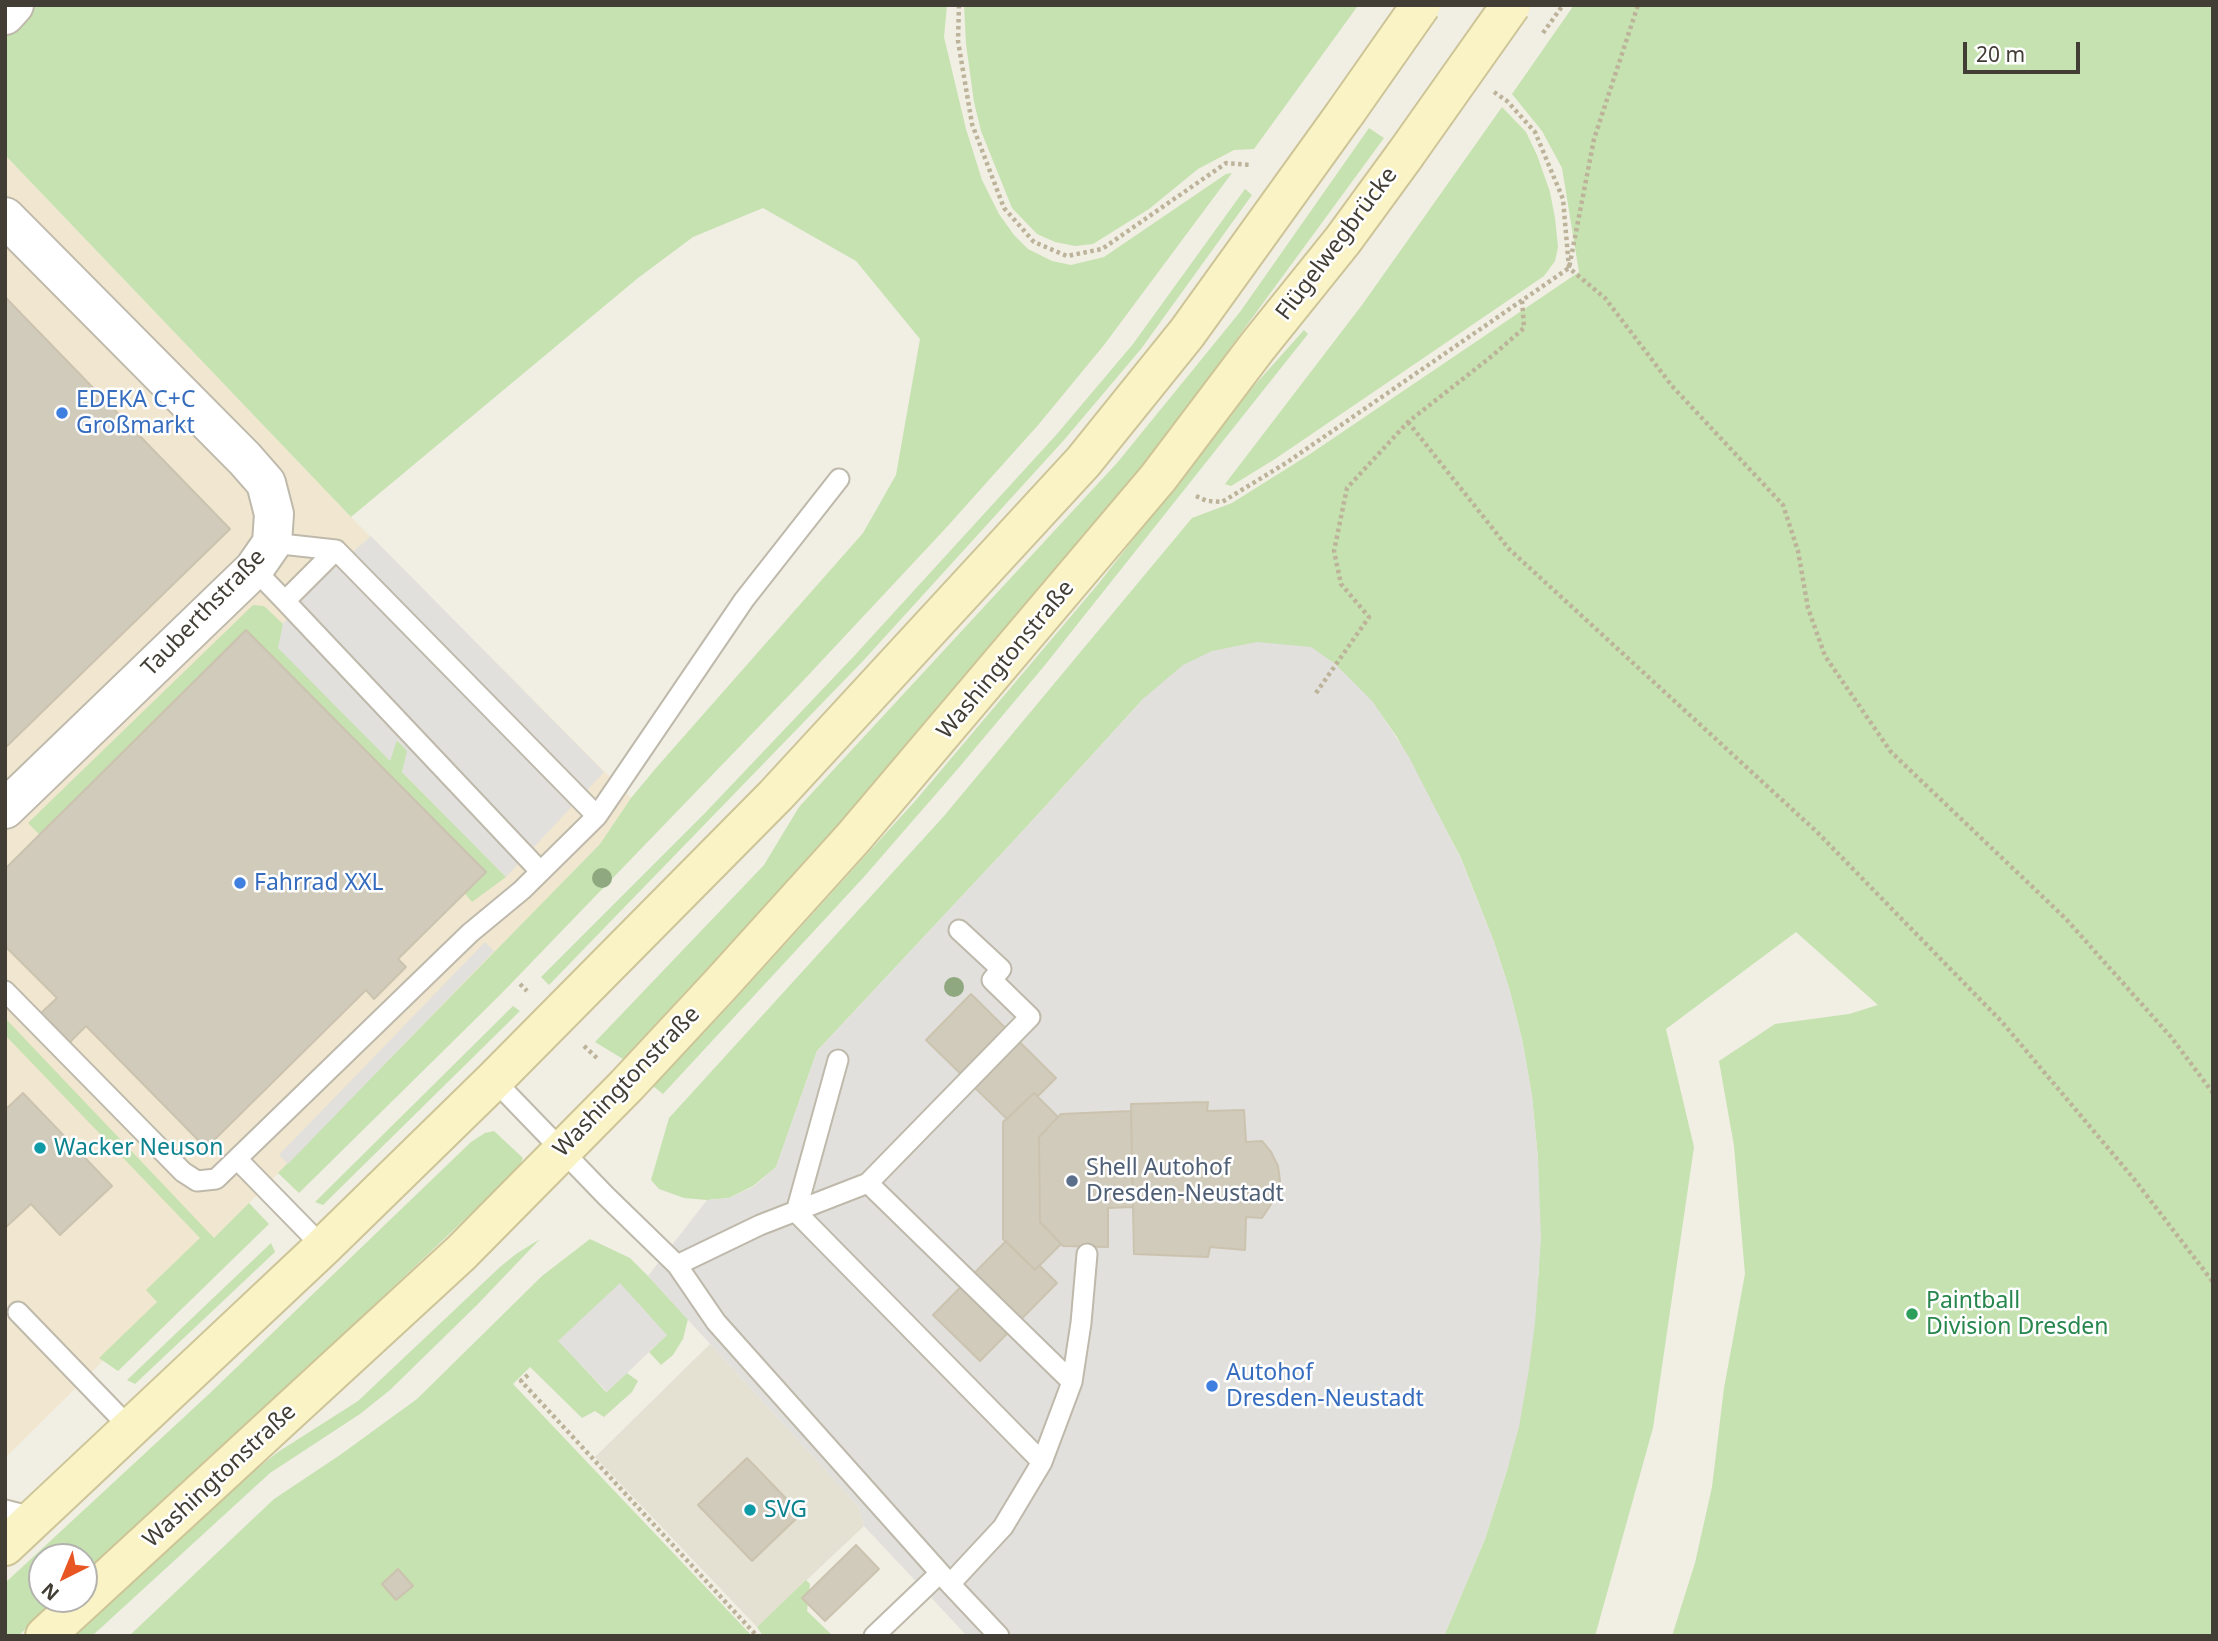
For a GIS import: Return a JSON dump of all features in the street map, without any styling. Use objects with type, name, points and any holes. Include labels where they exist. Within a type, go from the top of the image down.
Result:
[{"type":"main road","points":[[5,1546],[20,1514],[131,1429],[323,1247],[556,1018],[776,795],[1083,462],[1187,333],[1421,5]]},
{"type":"main road","name":"Flügelwegbrücke","points":[[1158,478],[1256,347],[1343,240],[1510,5]]},
{"type":"main road","name":"Washingtonstraße","points":[[46,1636],[461,1253],[626,1086],[853,838],[1158,478]]},
{"type":"street","points":[[5,15],[14,5]]},
{"type":"street","name":"Tauberthstraße","points":[[5,217],[245,459],[265,483],[274,514],[263,556],[5,809]]},
{"type":"lane","points":[[5,991],[183,1172],[197,1181],[216,1179],[470,933],[597,817],[744,600],[839,479]]},
{"type":"lane","points":[[336,550],[263,556],[285,601],[540,871]]},
{"type":"lane","points":[[336,550],[597,817]]},
{"type":"lane","points":[[285,601],[336,550]]},
{"type":"lane","points":[[677,1265],[761,1225],[868,1183],[1030,1017],[992,981],[1001,969],[959,930]]},
{"type":"lane","points":[[796,1212],[838,1060]]},
{"type":"lane","points":[[494,1080],[561,1151],[677,1265],[716,1322],[999,1636]]},
{"type":"lane","points":[[237,1160],[323,1247]]},
{"type":"lane","points":[[868,1183],[1072,1381]]},
{"type":"lane","points":[[796,1212],[1042,1462]]},
{"type":"lane","points":[[874,1636],[945,1579],[1003,1527],[1042,1462],[1072,1381],[1081,1323],[1087,1254]]},
{"type":"lane","points":[[18,1312],[131,1429]]},
{"type":"path","points":[[959,5],[958,41],[972,124],[1004,208],[1034,242],[1067,256],[1102,249],[1226,163],[1250,165]]},
{"type":"path","points":[[1196,496],[1208,501],[1222,502],[1286,463],[1569,268],[1594,139],[1638,5]]},
{"type":"path","points":[[1484,85],[1507,101],[1535,132],[1563,199],[1569,268],[1605,298],[1672,386],[1783,505],[1798,551],[1808,608],[1825,656],[1891,752],[2066,919],[2171,1037],[2213,1093]]},
{"type":"path","points":[[1316,693],[1369,617],[1341,584],[1334,551],[1348,488],[1408,422],[1524,328],[1522,299]]},
{"type":"path","points":[[1408,422],[1509,549],[1817,832],[2002,1022],[2134,1179],[2213,1282]]},
{"type":"path","points":[[520,984],[626,1086]]},
{"type":"path","points":[[528,1374],[522,1381],[757,1636]]},
{"type":"shaded area","points":[[5,155],[351,517],[631,798],[600,844],[215,1238],[102,1362],[5,1458]]},
{"type":"shaded area","points":[[371,536],[604,772],[506,877],[402,772],[407,751],[397,740],[390,761],[278,648],[283,624],[314,586]]},
{"type":"shaded area","points":[[1257,642],[1311,647],[1334,663],[1373,702],[1409,757],[1461,859],[1494,942],[1522,1039],[1532,1096],[1538,1159],[1541,1239],[1535,1323],[1519,1427],[1485,1539],[1444,1636],[967,1636],[864,1526],[859,1507],[648,1276],[707,1200],[729,1198],[753,1187],[776,1167],[817,1051],[1144,698],[1183,665],[1212,651]],"holes":[[[971,994],[1056,1077],[1038,1096],[1058,1117],[1061,1114],[1131,1111],[1131,1104],[1207,1102],[1207,1111],[1244,1110],[1246,1142],[1262,1141],[1278,1166],[1280,1181],[1277,1195],[1262,1218],[1246,1217],[1245,1250],[1210,1247],[1207,1257],[1134,1254],[1133,1207],[1108,1208],[1108,1246],[1061,1244],[1039,1265],[1056,1284],[980,1361],[933,1315],[1006,1241],[1003,1238],[1003,1123],[1007,1119],[926,1040]]]},
{"type":"shaded area","points":[[485,942],[494,951],[288,1164],[279,1155]]},
{"type":"shaded area","points":[[620,1283],[667,1335],[607,1392],[558,1341]]},
{"type":"shaded area","points":[[710,1344],[859,1507],[864,1526],[757,1627],[595,1457]]},
{"type":"green space","points":[[5,5],[947,5],[944,37],[966,129],[982,180],[999,214],[1028,249],[1052,261],[1071,265],[1104,257],[1226,174],[1232,173],[1104,345],[1039,424],[945,529],[800,684],[500,995],[299,1193],[278,1173],[600,844],[631,798],[656,768],[863,533],[896,475],[920,339],[856,261],[763,208],[693,237],[638,278],[351,517],[5,155]]},
{"type":"green space","points":[[964,5],[1357,7],[1254,149],[1234,150],[1198,169],[1149,209],[1093,244],[1075,246],[1055,242],[1037,234],[1012,208],[981,131],[974,102]]},
{"type":"green space","points":[[1574,5],[2213,5],[2213,1636],[1672,1636],[1695,1563],[1712,1487],[1724,1388],[1745,1274],[1734,1146],[1719,1061],[1775,1024],[1849,1014],[1878,1005],[1796,932],[1666,1029],[1694,1147],[1653,1428],[1595,1636],[1444,1636],[1485,1539],[1508,1467],[1539,1272],[1538,1159],[1532,1096],[1509,988],[1461,858],[1397,737],[1373,703],[1334,663],[1144,698],[817,1051],[776,1167],[753,1186],[729,1198],[684,1198],[659,1189],[651,1180],[669,1118],[944,816],[1192,518],[1232,503],[1310,454],[1579,272],[1562,168],[1542,131],[1512,94]]},
{"type":"green space","points":[[1502,107],[1526,132],[1550,192],[1558,247],[1555,261],[1544,276],[1275,459],[1231,486],[1225,484],[1362,305]]},
{"type":"green space","points":[[1369,128],[1384,138],[1170,430],[1121,493],[862,803],[623,1059],[595,1042],[764,865],[799,807],[1117,463],[1240,312]]},
{"type":"green space","points":[[1245,189],[1252,195],[1141,349],[1064,440],[862,662],[549,985],[541,977],[705,813],[855,655],[1057,434],[1133,344]]},
{"type":"green space","points":[[1304,330],[1308,334],[1045,665],[956,771],[863,878],[663,1094],[653,1086],[916,800],[1099,583],[1253,387]]},
{"type":"green space","points":[[253,605],[264,606],[283,624],[279,648],[390,760],[396,740],[408,751],[402,772],[506,877],[472,902],[246,631],[40,835],[28,823]]},
{"type":"green space","points":[[513,1006],[520,1011],[323,1205],[315,1202]]},
{"type":"green space","points":[[5,1018],[214,1238],[249,1203],[269,1224],[118,1371],[99,1358],[157,1302],[146,1290],[200,1238],[5,1035]]},
{"type":"green space","points":[[494,1131],[523,1158],[518,1169],[223,1448],[98,1563],[98,1543],[48,1543],[209,1394],[471,1142]]},
{"type":"green space","points":[[540,1239],[390,1390],[360,1414],[270,1473],[92,1636],[74,1636],[254,1471],[278,1452],[358,1401],[500,1267]]},
{"type":"green space","points":[[590,1239],[630,1258],[688,1319],[683,1339],[673,1355],[661,1365],[649,1352],[667,1335],[558,1340],[606,1392],[627,1373],[638,1381],[632,1392],[604,1417],[595,1411],[582,1418],[530,1367],[513,1384],[752,1636],[129,1636],[274,1499],[417,1399],[542,1276]]},
{"type":"green space","points":[[271,1243],[275,1252],[135,1384],[127,1380]]},
{"type":"green space","points":[[28,1562],[28,1613],[43,1613],[18,1636],[5,1636],[5,1583]]},
{"type":"green space","points":[[806,1580],[810,1584],[807,1611],[833,1636],[763,1636],[757,1627]]},
{"type":"building","name":"EDEKA C+C Großmarkt","points":[[5,297],[230,529],[5,748]]},
{"type":"building","name":"Fahrrad XXL","points":[[246,630],[486,872],[398,959],[406,967],[374,999],[366,990],[206,1148],[86,1026],[69,1043],[40,1014],[57,998],[5,946],[5,869]]},
{"type":"building","points":[[971,994],[1056,1078],[1038,1096],[1034,1093],[1007,1119],[926,1040]]},
{"type":"building","name":"Wacker Neuson","points":[[23,1093],[112,1186],[60,1235],[31,1204],[5,1228],[5,1110]]},
{"type":"building","points":[[1034,1093],[1058,1117],[1039,1137],[1040,1222],[1061,1244],[1035,1270],[1003,1239],[1003,1122]]},
{"type":"building","points":[[1208,1102],[1207,1111],[1244,1110],[1246,1142],[1262,1141],[1278,1166],[1280,1181],[1277,1195],[1262,1218],[1246,1217],[1245,1250],[1210,1247],[1208,1257],[1134,1254],[1131,1104]]},
{"type":"building","points":[[1131,1111],[1133,1207],[1108,1208],[1108,1247],[1063,1246],[1040,1222],[1039,1137],[1061,1114]]},
{"type":"building","points":[[1006,1241],[1035,1270],[1039,1265],[1057,1283],[980,1361],[933,1315]]},
{"type":"building","name":"SVG","points":[[747,1458],[801,1514],[752,1561],[698,1505]]},
{"type":"building","points":[[856,1545],[879,1569],[825,1621],[802,1598]]},
{"type":"building","points":[[398,1569],[413,1586],[396,1600],[382,1584]]},
{"type":"place","name":"EDEKA C+C Großmarkt","points":[[62,413]]},
{"type":"place","name":"Fahrrad XXL","points":[[240,883]]},
{"type":"place","name":"Wacker Neuson","points":[[40,1148]]},
{"type":"place","name":"Shell Autohof Dresden-Neustadt","points":[[1072,1181]]},
{"type":"place","name":"Paintball Division Dresden","points":[[1912,1314]]},
{"type":"place","name":"Autohof Dresden-Neustadt","points":[[1212,1386]]},
{"type":"place","name":"SVG","points":[[750,1510]]}]
